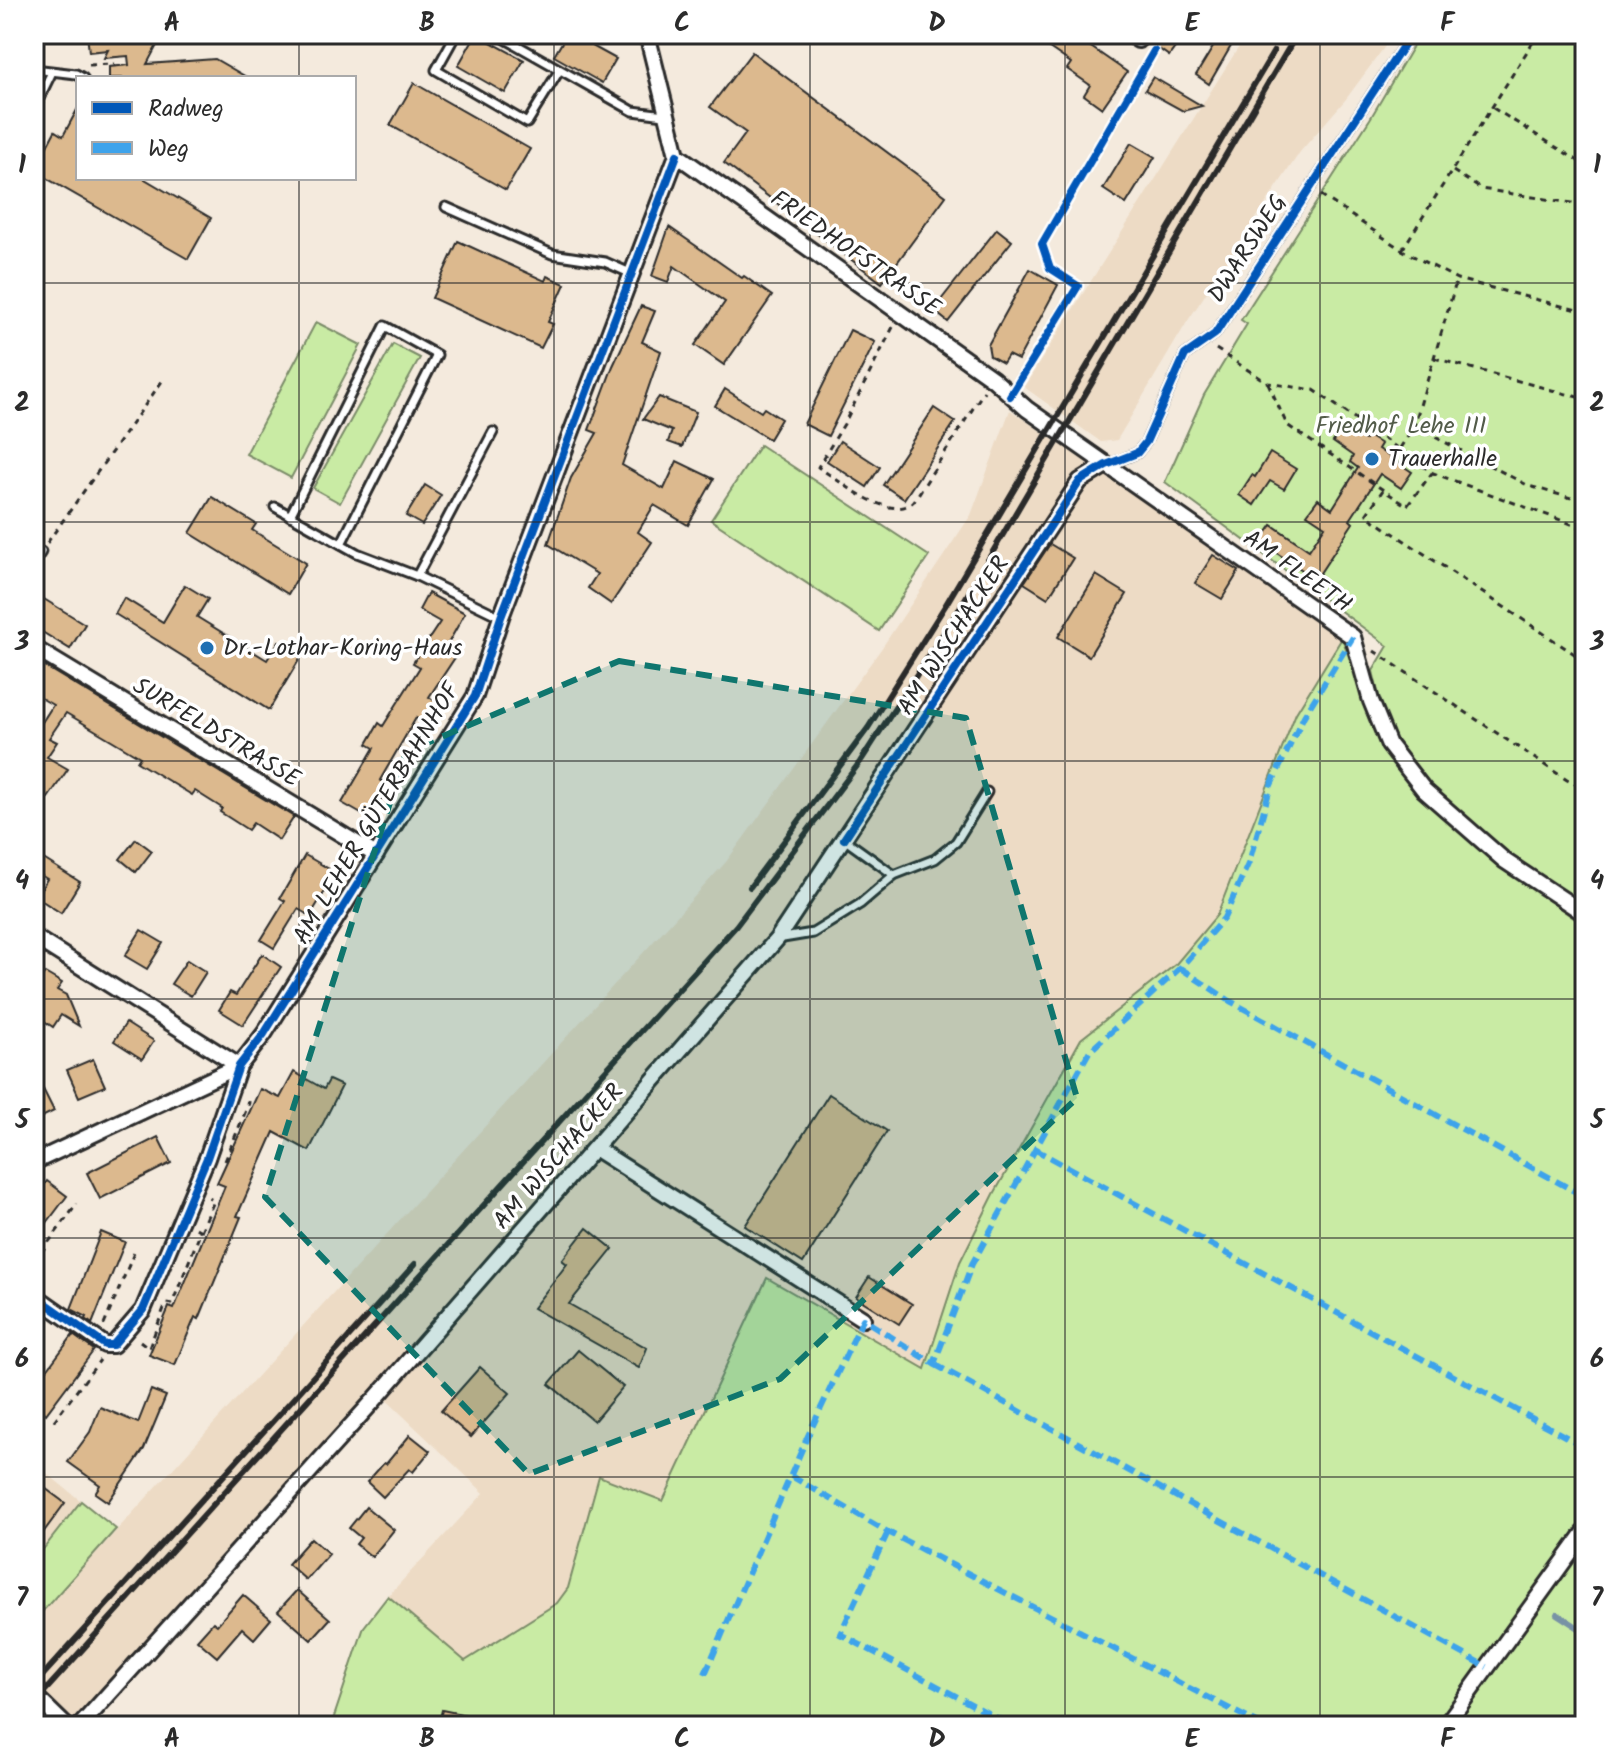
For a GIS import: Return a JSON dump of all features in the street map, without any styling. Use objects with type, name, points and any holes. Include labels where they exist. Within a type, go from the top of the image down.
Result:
[{"type":"street","points":[[647,34],[677,155]]},
{"type":"street","name":"AM LEHER GÜTERBAHNHOF","points":[[102,1342],[113,1345],[143,1310],[207,1158],[239,1066],[264,1034],[475,696],[501,617],[677,155]]},
{"type":"street","name":"FRIEDHOFSTRASSE","points":[[677,155],[993,379],[1019,403],[1106,465]]},
{"type":"street","name":"AM FLEETH","points":[[1106,465],[1353,637],[1371,701],[1389,745],[1424,790],[1505,861],[1585,914]]},
{"type":"street","name":"AM WISCHACKER","points":[[80,1726],[376,1398],[777,939],[1080,481],[1106,465]]},
{"type":"street","name":"SURFELDSTRASSE","points":[[34,648],[376,855]]},
{"type":"street","points":[[34,937],[239,1066]]},
{"type":"street","points":[[34,1162],[239,1066]]},
{"type":"street","points":[[596,1149],[863,1319]]},
{"type":"street","points":[[34,1295],[102,1342]]},
{"type":"street","points":[[1445,1726],[1585,1532]]},
{"type":"street","points":[[34,1695],[66,1726]]},
{"type":"lane","points":[[456,34],[436,70],[527,123],[559,71]]},
{"type":"lane","points":[[497,34],[633,111],[665,115]]},
{"type":"lane","name":"DWARSWEG","points":[[1106,465],[1137,453],[1146,442],[1185,355],[1215,334],[1411,34]]},
{"type":"lane","points":[[34,69],[80,76]]},
{"type":"lane","points":[[34,109],[52,72]]},
{"type":"lane","points":[[446,207],[552,254],[605,262],[630,273]]},
{"type":"lane","points":[[290,516],[385,326],[437,355],[341,544]]},
{"type":"lane","points":[[417,576],[493,432]]},
{"type":"lane","points":[[275,507],[357,553],[417,576],[501,617]]},
{"type":"lane","points":[[34,563],[41,552]]},
{"type":"lane","points":[[777,939],[813,933],[860,904],[894,875],[935,859],[956,842],[987,792]]},
{"type":"lane","points":[[844,839],[894,875]]},
{"type":"path","points":[[1402,250],[1538,34]]},
{"type":"path","points":[[80,76],[87,65],[115,64]]},
{"type":"path","points":[[1493,108],[1585,165]]},
{"type":"path","points":[[1453,171],[1481,189],[1585,205]]},
{"type":"path","points":[[1311,189],[1402,250],[1457,279],[1585,312]]},
{"type":"path","points":[[1400,448],[1414,426],[1457,279]]},
{"type":"path","points":[[902,314],[882,345],[844,424],[818,467],[866,499],[900,510],[907,508],[979,398]]},
{"type":"path","points":[[1206,342],[1268,383],[1314,390],[1433,473],[1585,529]]},
{"type":"path","points":[[1434,358],[1585,399]]},
{"type":"path","points":[[41,552],[165,377]]},
{"type":"path","points":[[1268,383],[1287,425],[1407,506],[1433,473]]},
{"type":"path","points":[[1414,426],[1529,486],[1585,502]]},
{"type":"path","points":[[1383,490],[1366,515],[1585,661]]},
{"type":"path","points":[[1353,637],[1585,789]]},
{"type":"path","points":[[149,1348],[166,1303],[172,1304],[214,1201],[209,1199],[213,1188]]},
{"type":"path","points":[[34,1262],[77,1204]]},
{"type":"path","points":[[180,1220],[201,1231]]},
{"type":"path","points":[[54,1421],[99,1361],[102,1342],[136,1248]]},
{"type":"highlighted area","points":[[619,661],[966,718],[1077,1098],[780,1379],[529,1474],[265,1197],[406,752]]},
{"type":"shaded area","points":[[1247,34],[1394,34],[1346,99],[1300,152],[1187,322],[1117,440],[1101,442],[1024,387]]},
{"type":"shaded area","points":[[1010,410],[1342,638],[1296,713],[1217,915],[1176,964],[1081,1039],[1034,1120],[960,1262],[925,1370],[767,1278],[662,1501],[599,1477],[568,1588],[557,1603],[465,1661],[388,1596],[484,1493],[376,1390],[72,1726],[34,1726],[34,1621],[726,862],[881,649],[971,515]]},
{"type":"shaded area","points":[[34,1463],[81,1501],[34,1561]]},
{"type":"green space","name":"Friedhof Lehe III","points":[[1420,34],[1585,34],[1585,906],[1485,837],[1438,796],[1419,774],[1392,732],[1375,681],[1373,671],[1388,646],[1165,482],[1204,395],[1247,324],[1241,320],[1370,119]]},
{"type":"green space","points":[[316,322],[361,345],[291,478],[246,454]]},
{"type":"green space","points":[[393,344],[420,358],[340,503],[313,488]]},
{"type":"green space","points":[[760,445],[929,556],[879,631],[711,520]]},
{"type":"green space","points":[[1342,638],[1383,749],[1499,865],[1585,926],[1585,1174],[1579,1184],[1585,1188],[1585,1726],[331,1726],[364,1627],[388,1596],[465,1661],[557,1603],[568,1588],[599,1476],[663,1501],[767,1278],[925,1369],[960,1262],[994,1194],[1081,1039],[1176,964],[1217,915],[1296,713]]},
{"type":"green space","points":[[81,1501],[116,1529],[34,1621],[34,1561]]},
{"type":"building","points":[[87,34],[163,34],[147,64],[215,59],[245,76],[109,76],[109,67],[129,65],[128,56],[104,58],[108,50],[89,52]]},
{"type":"building","points":[[476,34],[524,60],[505,93],[458,66]]},
{"type":"building","points":[[567,34],[589,34],[585,42],[616,59],[602,83],[554,56]]},
{"type":"building","points":[[1029,34],[1072,34],[1127,72],[1102,108],[1084,95],[1090,85],[1067,69],[1071,63]]},
{"type":"building","points":[[1163,34],[1185,34],[1169,56],[1155,46]]},
{"type":"building","points":[[1221,34],[1238,34],[1209,84],[1196,75]]},
{"type":"building","points":[[752,52],[946,196],[882,283],[724,163],[746,133],[710,107]]},
{"type":"building","points":[[1153,77],[1202,106],[1183,111],[1145,90]]},
{"type":"building","points":[[414,83],[530,149],[506,190],[390,125]]},
{"type":"building","points":[[76,112],[76,180],[146,180],[211,218],[188,259],[34,171],[55,131],[63,136]]},
{"type":"building","points":[[1131,143],[1155,157],[1126,204],[1103,189]]},
{"type":"building","points":[[669,227],[772,296],[724,365],[695,345],[725,302],[674,266],[668,282],[652,276]]},
{"type":"building","points":[[997,229],[1012,241],[948,322],[933,310]]},
{"type":"building","points":[[458,241],[545,281],[547,276],[565,284],[548,322],[553,324],[541,348],[432,298]]},
{"type":"building","points":[[1030,269],[1058,285],[1018,360],[1008,355],[1003,363],[990,356],[988,345]]},
{"type":"building","points":[[641,306],[655,311],[642,342],[661,351],[622,465],[664,489],[677,461],[714,479],[688,525],[654,505],[638,532],[652,542],[611,604],[588,588],[597,574],[548,544],[571,478],[597,433],[589,430],[613,366]]},
{"type":"building","points":[[850,330],[875,342],[828,436],[804,424]]},
{"type":"building","points":[[725,389],[761,412],[764,408],[781,419],[769,439],[715,406]]},
{"type":"building","points":[[659,397],[696,412],[682,447],[668,442],[672,431],[643,419]]},
{"type":"building","points":[[934,408],[955,422],[904,499],[883,485]]},
{"type":"building","points":[[1344,426],[1365,440],[1368,436],[1381,444],[1378,449],[1412,472],[1401,488],[1380,474],[1350,520],[1353,523],[1316,579],[1260,542],[1272,525],[1309,550],[1325,526],[1307,514],[1318,499],[1332,509],[1358,468],[1350,462],[1353,456],[1333,442]]},
{"type":"building","points":[[840,441],[880,467],[867,487],[827,461]]},
{"type":"building","points":[[1270,453],[1296,469],[1284,489],[1270,481],[1254,505],[1239,495]]},
{"type":"building","points":[[425,485],[441,495],[422,525],[406,516]]},
{"type":"building","points":[[212,497],[256,524],[252,530],[306,563],[288,594],[190,533]]},
{"type":"building","points":[[1050,544],[1073,558],[1048,598],[1024,583]]},
{"type":"building","points":[[1213,555],[1239,571],[1222,599],[1195,583]]},
{"type":"building","points":[[1096,575],[1127,594],[1089,656],[1058,637]]},
{"type":"building","name":"Dr.-Lothar-Koring-Haus","points":[[185,585],[208,599],[197,617],[267,660],[279,641],[302,655],[269,710],[115,614],[124,598],[163,622]]},
{"type":"building","points":[[34,593],[85,624],[70,649],[34,627]]},
{"type":"building","points":[[428,593],[465,613],[445,649],[456,656],[429,697],[440,704],[427,725],[416,718],[380,780],[389,785],[370,819],[342,803],[374,748],[367,744],[379,723],[383,726],[420,667],[413,663],[440,622],[419,610]]},
{"type":"building","points":[[34,660],[294,817],[279,840],[253,823],[248,830],[220,812],[222,808],[195,791],[192,795],[137,762],[140,757],[66,713],[49,738],[57,742],[47,757],[68,769],[48,798],[34,790],[34,728],[37,730],[53,705],[34,694]]},
{"type":"building","points":[[136,839],[152,851],[136,872],[120,859]]},
{"type":"building","points":[[34,853],[80,882],[61,913],[36,897],[47,879],[34,871]]},
{"type":"building","points":[[305,855],[336,873],[310,916],[298,909],[274,948],[261,940],[285,901],[280,898]]},
{"type":"building","points":[[141,930],[163,943],[147,969],[125,956]]},
{"type":"building","points":[[262,954],[281,967],[243,1025],[219,1010],[230,992],[236,995]]},
{"type":"building","points":[[187,960],[206,972],[191,996],[171,984]]},
{"type":"building","points":[[45,973],[62,983],[57,990],[66,995],[79,1026],[61,1015],[53,1027],[34,1014],[34,990]]},
{"type":"building","points":[[126,1023],[154,1041],[142,1059],[114,1041]]},
{"type":"building","points":[[93,1059],[105,1086],[79,1097],[67,1070]]},
{"type":"building","points":[[34,1071],[54,1111],[34,1121]]},
{"type":"building","points":[[294,1072],[324,1089],[329,1080],[342,1086],[309,1151],[274,1132],[237,1216],[241,1217],[199,1319],[195,1317],[175,1365],[149,1355],[169,1307],[174,1309],[225,1186],[217,1183],[260,1089],[280,1098]]},
{"type":"building","points":[[829,1094],[887,1131],[803,1263],[745,1226]]},
{"type":"building","points":[[158,1137],[171,1163],[100,1199],[87,1173]]},
{"type":"building","points":[[47,1181],[67,1196],[34,1240],[34,1199]]},
{"type":"building","points":[[587,1228],[613,1249],[569,1304],[647,1348],[639,1368],[533,1308],[567,1264],[562,1260]]},
{"type":"building","points":[[101,1232],[125,1242],[92,1324],[87,1317],[71,1309]]},
{"type":"building","points":[[869,1277],[912,1304],[899,1324],[856,1297]]},
{"type":"building","points":[[73,1335],[94,1350],[46,1414],[34,1404],[34,1387]]},
{"type":"building","points":[[578,1350],[623,1387],[594,1421],[549,1384]]},
{"type":"building","points":[[480,1367],[510,1393],[471,1437],[441,1411]]},
{"type":"building","points":[[151,1390],[166,1396],[144,1449],[108,1502],[95,1493],[100,1485],[68,1462],[90,1432],[100,1407],[138,1423]]},
{"type":"building","points":[[410,1435],[430,1451],[413,1472],[409,1469],[383,1497],[367,1482]]},
{"type":"building","points":[[34,1480],[65,1503],[34,1545]]},
{"type":"building","points":[[366,1507],[394,1530],[372,1557],[356,1544],[361,1538],[349,1528]]},
{"type":"building","points":[[311,1538],[329,1554],[306,1580],[288,1564]]},
{"type":"building","points":[[297,1590],[330,1619],[311,1640],[278,1611]]},
{"type":"building","points":[[243,1595],[271,1619],[254,1639],[242,1628],[217,1657],[197,1640],[213,1622],[217,1625]]},
{"type":"building","points":[[442,1710],[486,1719],[485,1726],[438,1726]]},
{"type":"waterway","points":[[1557,1614],[1585,1632]]},
{"type":"railway","points":[[34,1703],[736,926],[860,762],[958,611],[1297,34]]},
{"type":"railway","points":[[750,887],[868,728],[945,606],[1274,51]]},
{"type":"railway","points":[[34,1685],[415,1264]]},
{"type":"marked path","points":[[705,1674],[806,1440],[863,1319],[934,1364],[972,1264],[1089,1052],[1180,968],[1224,918],[1249,862],[1271,785],[1304,716],[1353,637]]},
{"type":"marked path","points":[[1180,968],[1230,1001],[1585,1197]]},
{"type":"marked path","points":[[1034,1149],[1585,1447]]},
{"type":"marked path","points":[[934,1364],[1487,1667]]},
{"type":"marked path","points":[[791,1476],[888,1532],[1263,1726]]},
{"type":"marked path","points":[[888,1532],[840,1634],[1008,1724]]},
{"type":"marked path","points":[[1452,1715],[1470,1726]]},
{"type":"cycle path","points":[[844,839],[1080,481],[1106,465],[1137,453],[1146,442],[1185,355],[1215,334],[1411,34]]},
{"type":"cycle path","points":[[1010,396],[1078,286],[1050,268],[1042,244],[1154,51]]},
{"type":"cycle path","points":[[34,1295],[105,1345],[113,1345],[143,1310],[207,1158],[239,1066],[264,1034],[475,696],[501,617],[677,155]]},
{"type":"place","name":"Trauerhalle","points":[[1372,459]]},
{"type":"place","name":"Dr.-Lothar-Koring-Haus","points":[[207,648]]}]
